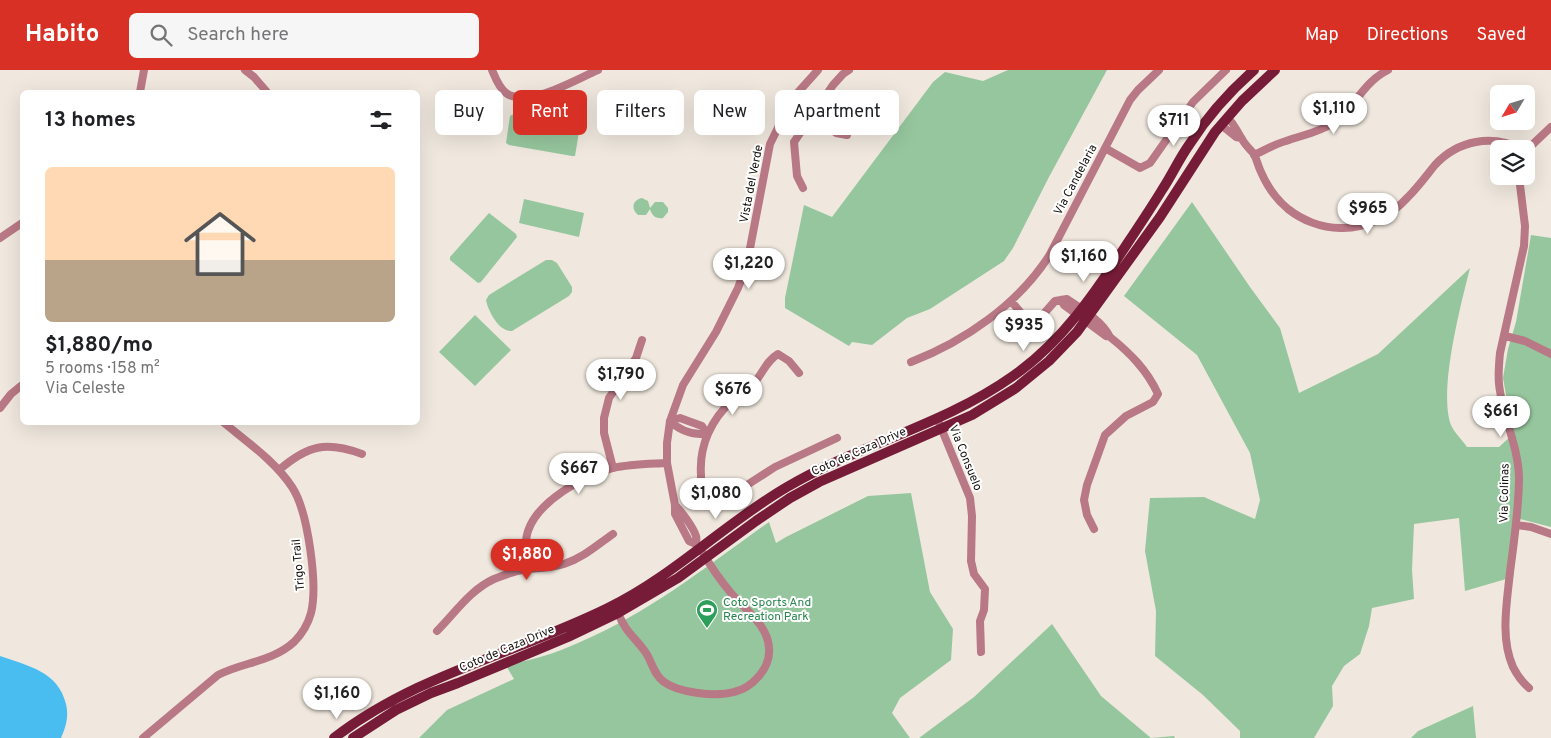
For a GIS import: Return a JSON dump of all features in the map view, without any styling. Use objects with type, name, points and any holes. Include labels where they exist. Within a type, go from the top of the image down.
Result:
[{"type":"main road","name":"Coto de Caza Drive","points":[[353,738],[396,710],[430,693],[568,638],[618,613],[678,578],[700,550],[756,520],[819,482],[942,429],[997,400],[1032,376],[1064,347],[1112,266],[1201,127],[1235,88],[1254,70]]},
{"type":"main road","name":"Coto de Caza Drive","points":[[334,738],[392,701],[425,684],[607,608],[656,580],[789,486],[858,452],[980,398],[1016,374],[1083,315],[1160,217],[1205,145],[1242,101],[1275,70]]},
{"type":"street","points":[[140,90],[144,70]]},
{"type":"street","points":[[245,70],[265,90]]},
{"type":"street","points":[[492,70],[498,83],[506,93],[515,97],[534,98],[598,70]]},
{"type":"street","name":"Vista del Verde","points":[[618,613],[628,633],[647,655],[663,682],[679,688],[708,694],[734,692],[748,686],[762,673],[769,660],[767,638],[758,623],[732,594],[700,550],[696,536],[682,512],[675,505],[667,463],[667,443],[670,420],[683,385],[716,332],[748,264],[770,144],[792,99],[818,70]]},
{"type":"street","points":[[830,90],[843,74],[849,70]]},
{"type":"street","name":"Via Candelaria","points":[[911,362],[937,352],[962,338],[1011,301],[1037,275],[1050,256],[1130,100],[1158,70]]},
{"type":"street","points":[[1106,148],[1140,168],[1150,162],[1185,110],[1226,70]]},
{"type":"street","points":[[1254,155],[1286,140],[1314,133],[1334,122],[1344,114],[1369,82],[1388,70]]},
{"type":"street","points":[[1224,121],[1236,137],[1241,138],[1254,155],[1266,184],[1287,208],[1312,223],[1335,228],[1359,226],[1378,219],[1398,207],[1408,198],[1448,154],[1469,143],[1490,140]]},
{"type":"street","points":[[1535,141],[1551,126]]},
{"type":"street","points":[[799,135],[794,142],[797,176],[803,188]]},
{"type":"street","name":"Via Colinas","points":[[1520,185],[1525,226],[1524,246],[1500,353],[1499,384],[1516,450],[1518,476],[1516,525],[1506,623],[1508,646],[1512,665],[1520,679],[1529,688]]},
{"type":"street","points":[[0,238],[20,224]]},
{"type":"street","points":[[1011,301],[1028,321],[1040,318],[1055,301],[1067,299],[1104,336],[1110,337],[1137,361],[1158,394],[1153,402],[1126,416],[1105,435],[1087,485],[1084,500],[1087,515],[1094,529]]},
{"type":"street","points":[[1505,336],[1525,341],[1551,354]]},
{"type":"street","points":[[612,468],[604,433],[604,418],[609,398],[636,358],[642,340]]},
{"type":"street","points":[[799,373],[789,361],[778,354],[770,358],[755,382],[721,412],[712,423],[707,434],[700,464],[702,494],[707,505],[712,506],[724,501],[775,467],[837,438]]},
{"type":"street","points":[[0,408],[20,386]]},
{"type":"street","points":[[670,420],[680,418],[702,426],[707,434]]},
{"type":"street","name":"Via Consuelo","points":[[937,418],[970,498],[972,516],[971,561],[974,574],[985,589],[984,610],[980,622],[981,652]]},
{"type":"street","name":"Trigo Trail","points":[[143,738],[218,675],[228,670],[275,656],[294,642],[306,624],[312,603],[313,588],[305,521],[297,495],[278,470],[226,425]]},
{"type":"street","points":[[278,470],[293,458],[320,447],[336,446],[362,454]]},
{"type":"street","points":[[526,569],[525,557],[528,531],[540,510],[553,498],[569,488],[612,468],[667,463]]},
{"type":"street","points":[[1516,525],[1531,527],[1551,534]]},
{"type":"street","points":[[437,631],[465,600],[492,580],[526,569],[554,567],[576,560],[612,534]]},
{"type":"green space","points":[[1008,70],[1107,70],[1013,248],[1004,261],[930,309],[907,318],[872,345],[852,342],[849,346],[785,308],[785,298],[804,205],[832,217],[893,135],[899,135],[899,127],[933,82],[945,72],[983,81]]},
{"type":"green space","points":[[513,114],[513,135],[578,135],[575,156],[509,145],[506,143],[510,116]]},
{"type":"green space","points":[[642,198],[648,201],[650,208],[655,202],[663,202],[668,208],[668,212],[663,218],[658,218],[652,214],[650,209],[646,215],[638,215],[634,210],[634,203]]},
{"type":"green space","points":[[524,199],[584,213],[579,237],[519,223]]},
{"type":"green space","points":[[1192,202],[1280,328],[1299,393],[1378,354],[1470,268],[1452,347],[1447,391],[1451,425],[1467,447],[1499,447],[1513,434],[1503,378],[1508,349],[1516,322],[1531,235],[1551,238],[1551,527],[1520,519],[1513,577],[1465,591],[1459,518],[1414,524],[1412,570],[1414,599],[1372,608],[1369,626],[1360,654],[1344,666],[1332,686],[1333,706],[1314,738],[1240,738],[1240,731],[1203,695],[1155,656],[1156,611],[1145,551],[1150,498],[1204,497],[1255,519],[1260,500],[1250,453],[1197,355],[1124,296]]},
{"type":"green space","points":[[489,213],[516,234],[517,237],[481,282],[478,283],[450,260],[450,257]]},
{"type":"green space","points":[[546,260],[552,260],[557,263],[572,287],[572,292],[569,296],[512,331],[503,328],[489,310],[486,300],[489,295]]},
{"type":"green space","points":[[475,315],[511,350],[475,386],[439,352]]},
{"type":"green space","points":[[911,493],[930,592],[953,629],[951,660],[900,698],[892,713],[910,738],[419,738],[447,710],[514,679],[505,664],[533,659],[560,650],[629,618],[677,588],[769,522],[776,543],[868,496]]},
{"type":"green space","points":[[1052,624],[1101,696],[1151,738],[919,738],[974,697]]},
{"type":"green space","points":[[1473,706],[1476,738],[1411,738],[1418,731]]},
{"type":"green space","points":[[1174,736],[1175,738],[1151,738]]},
{"type":"water","points":[[0,656],[40,671],[56,684],[62,693],[67,708],[66,721],[61,738],[0,738]]},
{"type":"place","name":"Coto Sports And Recreation Park","points":[[707,629]]}]
